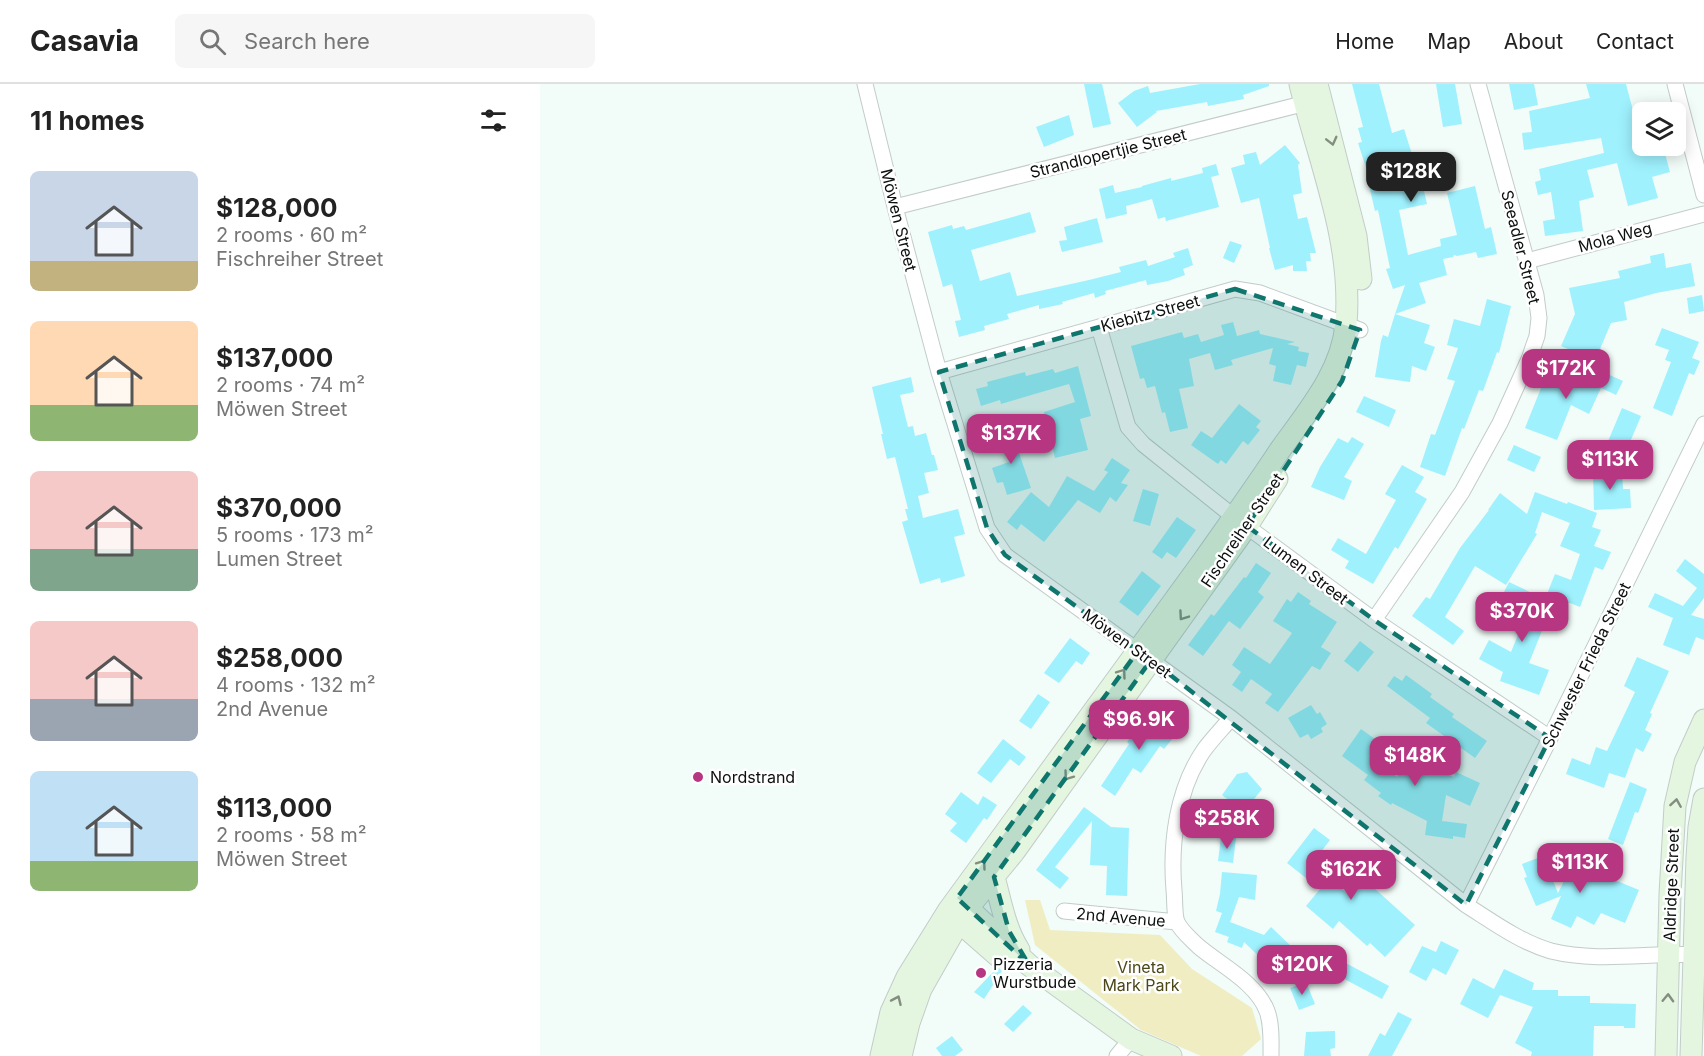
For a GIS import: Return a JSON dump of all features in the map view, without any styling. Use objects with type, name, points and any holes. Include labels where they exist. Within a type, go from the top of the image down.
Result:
[{"type":"street","name":"Möwen Street","points":[[865,84],[939,372],[987,528],[1005,555],[1231,718],[1466,905],[1506,930],[1527,942],[1550,950],[1576,955],[1603,957],[1699,955]]},
{"type":"street","name":"Seeadler Street","points":[[1374,620],[1462,492],[1500,423],[1529,359],[1536,336],[1539,318],[1536,295],[1478,84]]},
{"type":"street","points":[[1675,84],[1704,195]]},
{"type":"street","name":"Strandlopertjie Street","points":[[896,207],[1311,93]]},
{"type":"street","name":"Fischreiher Street","points":[[958,910],[1241,522],[1333,371],[1353,328],[1339,226],[1311,93]]},
{"type":"street","name":"Mola Weg","points":[[1527,261],[1704,214]]},
{"type":"street","name":"Kiebitz Street","points":[[939,372],[1235,289],[1260,293],[1353,328]]},
{"type":"street","name":"Lumen Street","points":[[1099,327],[1128,427],[1143,444],[1241,522],[1374,620],[1550,738]]},
{"type":"street","name":"Schwester Frieda Street","points":[[1466,905],[1704,424]]},
{"type":"street","name":"Fischreiher Street","points":[[958,910],[994,877],[1145,656]]},
{"type":"street","name":"2nd Avenue","points":[[1231,718],[1204,750],[1190,774],[1180,803],[1175,836],[1173,878],[1177,922],[1208,955],[1232,970],[1248,985],[1263,1003],[1269,1017],[1271,1056]]},
{"type":"street","name":"Aldridge Street","points":[[1666,1056],[1670,894],[1675,806],[1683,768],[1704,720]]},
{"type":"street","name":"Aldridge Street","points":[[1691,1056],[1699,955],[1697,847],[1704,799]]},
{"type":"street","points":[[994,877],[1009,931],[1029,965]]},
{"type":"street","points":[[958,910],[1029,965],[1127,1050]]},
{"type":"street","points":[[958,910],[1034,986],[1127,1050],[1171,1056]]},
{"type":"street","points":[[881,1056],[891,1011],[907,977],[958,910]]},
{"type":"street","points":[[901,1056],[921,989],[958,910]]},
{"type":"street","name":"2nd Avenue","points":[[1064,912],[1177,922]]},
{"type":"highlighted area","points":[[1235,289],[1360,330],[1342,381],[1247,526],[1374,620],[1550,738],[1466,905],[1151,660],[994,877],[1009,931],[1029,965],[957,898],[1138,651],[1005,555],[987,528],[939,372]]},
{"type":"green space","name":"Vineta Mark Park","points":[[1025,900],[1040,900],[1050,930],[1160,935],[1192,969],[1252,1008],[1261,1039],[1242,1056],[1201,1056],[1141,1030],[1035,945]]},
{"type":"building","points":[[1084,84],[1102,84],[1111,124],[1093,128]]},
{"type":"building","points":[[1200,84],[1269,84],[1269,86],[1243,95],[1244,99],[1208,106],[1207,102],[1156,111],[1137,127],[1118,103],[1134,91],[1148,86],[1150,93]]},
{"type":"building","points":[[1352,84],[1379,84],[1392,133],[1404,129],[1417,170],[1419,169],[1427,204],[1399,210],[1408,255],[1441,246],[1440,239],[1457,235],[1447,193],[1475,186],[1485,229],[1491,227],[1497,254],[1478,258],[1476,252],[1443,259],[1447,275],[1419,283],[1426,303],[1395,314],[1405,285],[1393,289],[1386,269],[1390,268],[1378,210],[1375,211],[1368,181],[1370,180],[1358,143],[1362,142],[1358,128],[1363,127]]},
{"type":"building","points":[[1436,84],[1455,84],[1462,124],[1443,127]]},
{"type":"building","points":[[1509,84],[1534,84],[1538,105],[1514,110]]},
{"type":"building","points":[[1586,84],[1626,84],[1632,107],[1632,156],[1666,156],[1670,172],[1652,177],[1658,198],[1628,206],[1617,163],[1587,170],[1594,197],[1579,201],[1583,231],[1545,236],[1543,221],[1555,219],[1551,192],[1538,195],[1535,182],[1541,180],[1539,169],[1604,153],[1601,138],[1524,150],[1522,133],[1532,132],[1529,111],[1590,98]]},
{"type":"building","points":[[1069,115],[1074,135],[1044,147],[1036,127]]},
{"type":"building","points":[[1285,145],[1300,163],[1298,165],[1302,193],[1293,195],[1298,219],[1307,217],[1316,253],[1310,253],[1311,261],[1306,261],[1307,271],[1293,271],[1293,265],[1275,270],[1259,198],[1241,203],[1231,168],[1245,164],[1243,155],[1256,152],[1260,165]]},
{"type":"building","points":[[1216,164],[1219,175],[1211,177],[1219,207],[1166,221],[1165,217],[1158,219],[1152,199],[1126,206],[1127,214],[1106,219],[1099,189],[1113,185],[1115,193],[1171,178],[1171,181],[1203,173],[1202,168]]},
{"type":"building","points":[[1030,212],[1036,232],[971,250],[980,281],[1010,272],[1017,296],[1121,272],[1119,267],[1146,260],[1148,266],[1175,257],[1173,253],[1188,248],[1193,265],[1183,269],[1185,275],[1168,281],[1147,285],[1146,280],[1105,291],[1106,294],[1095,298],[1094,293],[1062,302],[1063,304],[1039,309],[1039,305],[1007,314],[1009,319],[984,326],[985,330],[959,337],[955,321],[961,320],[952,284],[943,287],[928,232],[952,225],[953,229],[964,226],[966,230]]},
{"type":"building","points":[[1097,218],[1103,242],[1062,252],[1059,241],[1067,240],[1064,227]]},
{"type":"building","points":[[1230,241],[1242,245],[1234,263],[1223,258]]},
{"type":"building","points":[[1664,253],[1666,268],[1691,263],[1695,286],[1624,302],[1627,320],[1611,323],[1595,361],[1561,346],[1575,314],[1569,288],[1620,278],[1618,271],[1651,263],[1650,256]]},
{"type":"building","points":[[1702,295],[1704,311],[1689,314],[1687,298]]},
{"type":"building","points":[[1487,299],[1511,306],[1499,353],[1497,352],[1483,391],[1479,390],[1464,429],[1462,428],[1445,476],[1420,467],[1431,434],[1435,435],[1455,381],[1447,379],[1458,348],[1447,345],[1454,319],[1480,326]]},
{"type":"building","points":[[1395,314],[1430,325],[1424,343],[1435,347],[1426,371],[1412,366],[1410,382],[1375,377],[1381,341],[1383,335],[1388,337]]},
{"type":"building","points":[[1233,322],[1237,336],[1259,330],[1260,334],[1295,342],[1287,344],[1299,347],[1298,351],[1309,353],[1306,367],[1297,365],[1291,385],[1273,381],[1276,366],[1269,364],[1273,348],[1231,360],[1233,365],[1215,370],[1210,353],[1189,359],[1194,386],[1179,389],[1188,428],[1170,432],[1155,386],[1147,388],[1144,378],[1140,379],[1131,346],[1182,332],[1184,338],[1198,334],[1201,342],[1224,335],[1221,325]]},
{"type":"building","points":[[1662,328],[1699,342],[1692,358],[1700,361],[1694,375],[1689,373],[1672,416],[1653,408],[1671,362],[1665,360],[1669,350],[1655,345]]},
{"type":"building","points":[[1078,366],[1091,416],[1080,419],[1088,450],[1055,458],[1044,412],[1075,402],[1069,384],[1001,404],[1000,400],[981,406],[976,389],[988,386],[987,382],[1025,372],[1026,376],[1053,369],[1055,373]]},
{"type":"building","points":[[1549,368],[1587,384],[1594,368],[1623,381],[1616,395],[1601,388],[1589,414],[1571,405],[1557,440],[1525,428]]},
{"type":"building","points":[[911,377],[914,392],[900,395],[908,427],[913,426],[915,436],[926,433],[938,470],[924,473],[929,493],[918,496],[923,518],[958,509],[965,534],[954,537],[965,576],[941,583],[940,578],[920,584],[902,522],[908,520],[905,509],[908,509],[895,457],[887,459],[872,387]]},
{"type":"building","points":[[1364,396],[1396,410],[1389,427],[1356,412]]},
{"type":"building","points":[[1239,404],[1261,421],[1256,427],[1260,430],[1248,445],[1243,441],[1226,464],[1221,460],[1218,464],[1191,445],[1201,431],[1212,438]]},
{"type":"building","points":[[1622,408],[1641,416],[1625,454],[1606,446]]},
{"type":"building","points":[[1009,424],[1031,488],[1007,495],[1003,482],[997,483],[992,468],[1009,462],[997,428]]},
{"type":"building","points":[[1352,437],[1364,444],[1344,477],[1352,481],[1344,500],[1311,487],[1338,438],[1348,443]]},
{"type":"building","points":[[1514,445],[1541,457],[1534,472],[1507,460]]},
{"type":"building","points":[[1112,458],[1130,470],[1121,483],[1128,485],[1116,502],[1110,497],[1100,513],[1078,500],[1044,542],[1021,524],[1017,530],[1007,522],[1031,492],[1049,507],[1067,476],[1094,491],[1108,472],[1104,470]]},
{"type":"building","points":[[1402,465],[1424,477],[1415,492],[1427,499],[1398,549],[1395,547],[1373,584],[1345,568],[1349,561],[1331,550],[1338,538],[1366,554],[1396,500],[1385,494]]},
{"type":"building","points":[[1622,470],[1623,489],[1630,489],[1631,508],[1594,510],[1593,472]]},
{"type":"building","points":[[1143,489],[1159,494],[1150,526],[1133,521]]},
{"type":"building","points":[[1535,492],[1597,513],[1592,527],[1601,530],[1594,546],[1611,552],[1603,570],[1595,567],[1580,607],[1547,594],[1555,574],[1571,580],[1580,554],[1560,546],[1570,523],[1542,512],[1535,533],[1537,534],[1506,585],[1475,566],[1445,617],[1464,631],[1453,645],[1412,616],[1426,597],[1430,599],[1460,548],[1500,493],[1527,514]]},
{"type":"building","points":[[1177,517],[1196,530],[1176,558],[1167,552],[1162,559],[1152,552]]},
{"type":"building","points":[[1685,559],[1704,574],[1704,598],[1691,615],[1704,619],[1704,640],[1696,637],[1689,655],[1663,645],[1673,618],[1648,607],[1655,593],[1683,606],[1697,588],[1676,571]]},
{"type":"building","points":[[1256,563],[1271,573],[1258,592],[1264,597],[1240,629],[1229,621],[1203,656],[1188,645],[1211,614],[1214,616]]},
{"type":"building","points":[[1142,571],[1161,586],[1138,616],[1119,602]]},
{"type":"building","points":[[1509,582],[1553,603],[1529,663],[1549,670],[1539,695],[1500,681],[1503,672],[1479,659],[1489,640],[1511,652],[1528,610],[1501,598]]},
{"type":"building","points":[[1298,592],[1311,601],[1309,604],[1337,622],[1321,647],[1331,653],[1320,670],[1312,666],[1278,712],[1265,703],[1272,694],[1251,679],[1242,692],[1232,685],[1241,672],[1232,665],[1244,647],[1270,664],[1292,633],[1273,621],[1287,599],[1291,602]]},
{"type":"building","points":[[1070,638],[1090,653],[1082,665],[1076,661],[1059,683],[1044,673]]},
{"type":"building","points":[[1360,641],[1374,652],[1358,672],[1344,661]]},
{"type":"building","points":[[1637,657],[1669,671],[1650,713],[1652,714],[1645,730],[1652,734],[1643,752],[1636,748],[1625,778],[1609,773],[1604,788],[1566,774],[1572,758],[1590,765],[1596,747],[1607,751],[1635,692],[1624,686]]},
{"type":"building","points":[[1406,675],[1432,694],[1430,697],[1454,714],[1452,717],[1487,741],[1475,758],[1426,723],[1430,718],[1387,686],[1394,676],[1402,681]]},
{"type":"building","points":[[1038,694],[1050,702],[1031,729],[1019,721]]},
{"type":"building","points":[[1311,705],[1317,714],[1320,712],[1327,724],[1321,728],[1323,732],[1311,739],[1308,734],[1300,738],[1288,718]]},
{"type":"building","points":[[1151,712],[1177,733],[1164,749],[1160,746],[1141,773],[1133,768],[1115,796],[1101,786],[1129,744],[1127,742]]},
{"type":"building","points":[[1361,729],[1379,742],[1369,756],[1397,777],[1407,755],[1454,777],[1456,772],[1480,783],[1470,806],[1446,795],[1442,821],[1467,824],[1465,838],[1453,836],[1453,839],[1425,835],[1427,821],[1392,803],[1391,805],[1378,796],[1381,793],[1364,780],[1368,775],[1342,756]]},
{"type":"building","points":[[1003,739],[1026,757],[1019,766],[1010,759],[991,783],[977,773]]},
{"type":"building","points":[[1247,772],[1262,789],[1244,812],[1222,795],[1237,774]]},
{"type":"building","points":[[1630,782],[1647,789],[1638,813],[1635,812],[1623,845],[1608,839]]},
{"type":"building","points":[[961,792],[978,805],[983,796],[997,805],[987,820],[984,818],[966,843],[950,831],[957,823],[945,814]]},
{"type":"building","points":[[1084,807],[1111,827],[1129,828],[1127,896],[1106,895],[1107,866],[1090,865],[1092,821],[1055,867],[1069,878],[1060,889],[1036,870]]},
{"type":"building","points":[[1314,828],[1330,840],[1311,865],[1347,893],[1366,869],[1379,879],[1373,887],[1415,925],[1385,957],[1370,943],[1367,946],[1339,921],[1333,929],[1306,906],[1320,889],[1287,863]]},
{"type":"building","points":[[1221,837],[1236,838],[1233,863],[1218,861]]},
{"type":"building","points":[[1543,856],[1558,893],[1573,863],[1639,890],[1625,923],[1601,913],[1594,925],[1577,916],[1571,928],[1551,919],[1561,896],[1536,906],[1524,878],[1527,877],[1522,864]]},
{"type":"building","points":[[1222,872],[1257,875],[1255,900],[1239,897],[1230,922],[1264,935],[1271,927],[1293,948],[1297,945],[1310,957],[1298,969],[1287,958],[1274,971],[1244,942],[1242,948],[1227,942],[1229,937],[1215,932],[1222,913],[1216,911]]},
{"type":"building","points":[[1441,941],[1459,950],[1446,975],[1433,968],[1426,981],[1409,972],[1422,946],[1436,952]]},
{"type":"building","points":[[1340,960],[1389,986],[1382,999],[1333,973]]},
{"type":"building","points":[[999,968],[1002,971],[984,999],[974,992],[996,969]]},
{"type":"building","points":[[1504,969],[1534,983],[1532,990],[1558,990],[1558,996],[1590,996],[1590,1003],[1636,1004],[1635,1028],[1594,1026],[1593,1056],[1531,1056],[1532,1052],[1515,1043],[1533,1007],[1500,995],[1488,1018],[1460,1004],[1473,978],[1494,989]]},
{"type":"building","points":[[1306,982],[1315,1004],[1299,1010],[1290,988]]},
{"type":"building","points":[[1023,1005],[1032,1013],[1013,1032],[1004,1024]]},
{"type":"building","points":[[1398,1012],[1412,1019],[1392,1056],[1368,1056],[1380,1033],[1385,1036]]},
{"type":"building","points":[[1335,1031],[1335,1048],[1330,1049],[1331,1056],[1304,1056],[1306,1032]]},
{"type":"building","points":[[952,1036],[963,1050],[955,1056],[942,1056],[936,1048]]},
{"type":"place","name":"Nordstrand","points":[[698,777]]},
{"type":"place","name":"Pizzeria Wurstbude","points":[[981,973]]}]
